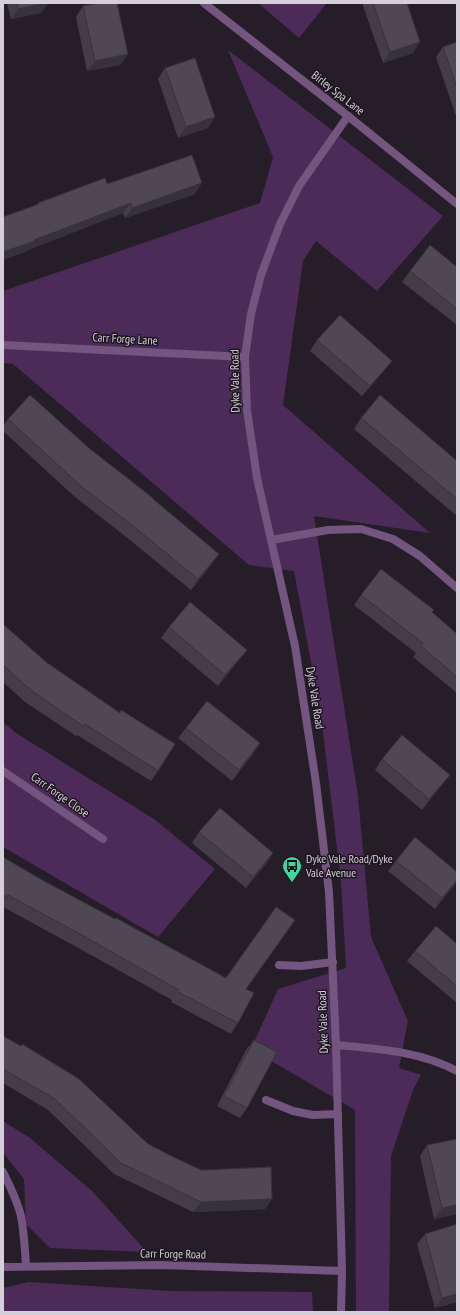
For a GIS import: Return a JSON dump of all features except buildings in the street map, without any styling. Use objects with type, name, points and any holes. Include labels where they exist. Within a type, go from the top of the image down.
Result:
[{"type":"street","name":"Birley Spa Lane","points":[[204,3],[457,204]]},
{"type":"street","name":"Dyke Vale Road","points":[[341,1312],[342,1271],[338,1114],[329,892],[315,775],[295,646],[257,478],[247,410],[245,357],[253,308],[261,275],[280,224],[298,186],[348,116]]},
{"type":"street","name":"Carr Forge Lane","points":[[3,345],[245,357]]},
{"type":"street","points":[[271,540],[328,530],[361,529],[393,538],[420,556],[457,588]]},
{"type":"street","name":"Carr Forge Close","points":[[3,771],[102,840]]},
{"type":"street","points":[[279,965],[301,966],[333,962]]},
{"type":"street","points":[[336,1045],[408,1053],[442,1063],[457,1071]]},
{"type":"street","points":[[266,1100],[293,1111],[313,1115],[338,1114]]},
{"type":"street","points":[[3,1172],[12,1191],[20,1215],[24,1233],[26,1266]]},
{"type":"street","name":"Carr Forge Road","points":[[3,1267],[161,1265],[342,1271]]},
{"type":"shaded area","points":[[258,3],[327,3],[299,38]]},
{"type":"shaded area","points":[[228,50],[443,216],[377,291],[316,241],[303,261],[283,405],[430,533],[314,516],[358,796],[371,937],[408,1021],[399,1068],[421,1075],[413,1090],[391,1156],[389,1312],[356,1312],[355,1110],[251,1049],[278,989],[346,968],[341,882],[321,715],[294,571],[249,565],[13,364],[3,363],[3,291],[260,203],[273,157]]},
{"type":"shaded area","points":[[3,722],[16,733],[154,819],[215,869],[158,937],[3,847]]},
{"type":"shaded area","points":[[3,1121],[30,1138],[92,1191],[147,1252],[50,1248],[26,1224],[24,1179],[3,1153]]},
{"type":"shaded area","points":[[29,1282],[170,1291],[312,1292],[313,1312],[3,1312],[3,1288]]},
{"type":"place","name":"Dyke Vale Road/Dyke Vale Avenue","points":[[292,883]]}]
